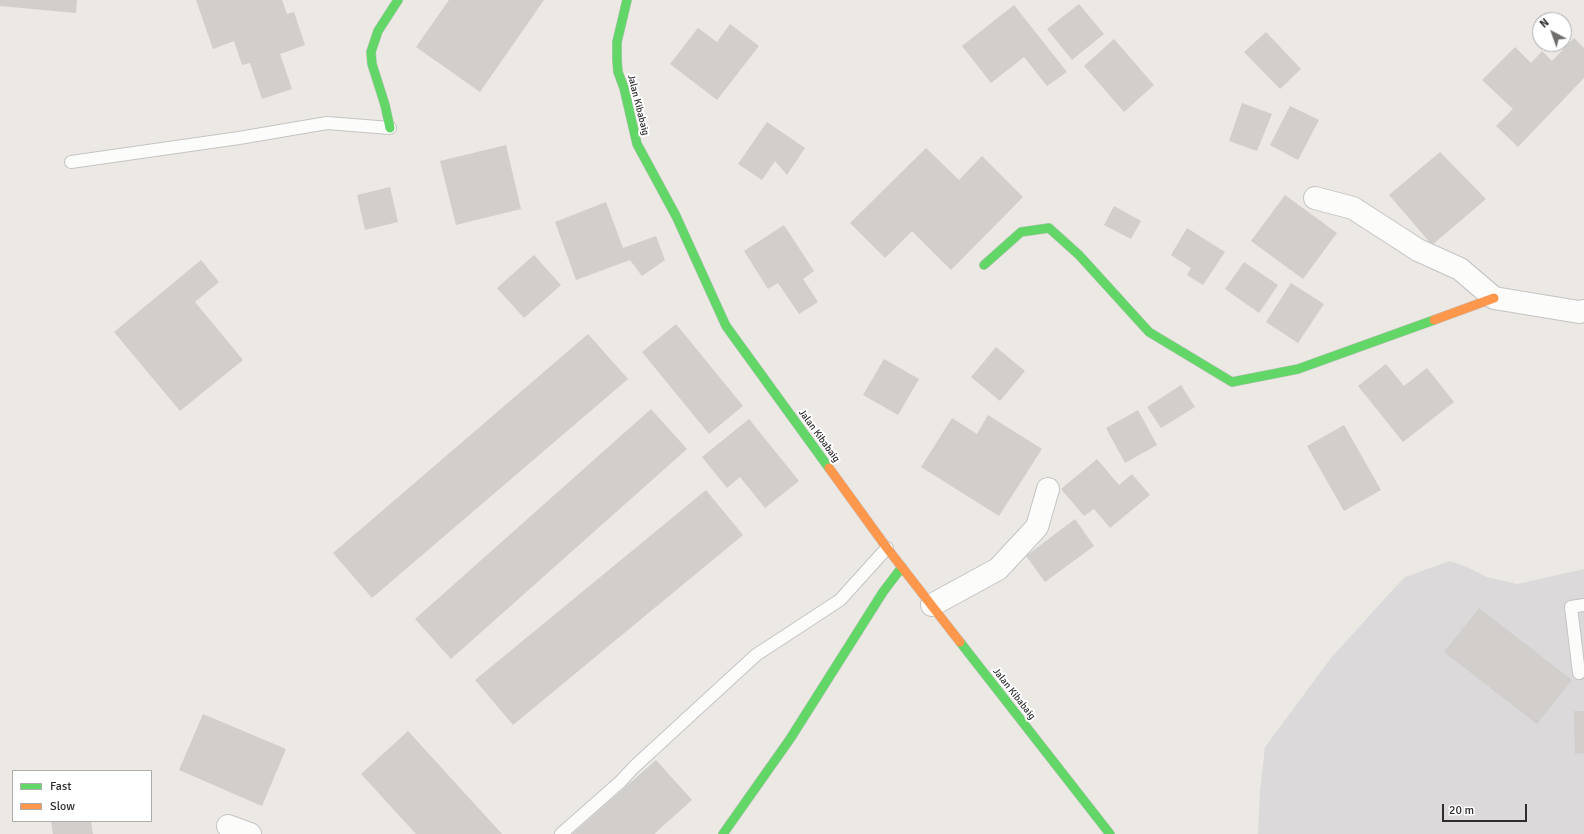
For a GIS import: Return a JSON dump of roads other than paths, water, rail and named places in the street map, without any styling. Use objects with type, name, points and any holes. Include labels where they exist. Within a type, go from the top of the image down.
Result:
[{"type":"street","points":[[390,128],[388,113],[372,65],[371,52],[375,37],[384,20],[398,0]]},
{"type":"street","name":"Jalan Kibabaig","points":[[627,0],[617,42],[617,60],[618,72],[624,88],[637,144],[676,216],[726,326],[887,548],[1110,834]]},
{"type":"street","points":[[1315,198],[1352,208],[1418,250],[1460,269],[1494,298],[1548,308],[1578,312],[1584,310]]},
{"type":"street","points":[[984,265],[1021,232],[1048,228],[1079,255],[1149,332],[1232,382],[1298,370],[1494,298]]},
{"type":"street","points":[[932,605],[998,569],[1037,528],[1048,489]]},
{"type":"street","points":[[723,834],[790,739],[883,592],[902,567]]},
{"type":"street","points":[[228,826],[250,834]]},
{"type":"lane","points":[[71,162],[239,138],[328,123],[390,128]]},
{"type":"lane","points":[[561,834],[620,782],[634,767],[756,655],[840,600],[887,548]]},
{"type":"lane","points":[[1579,673],[1571,607],[1584,605]]}]
